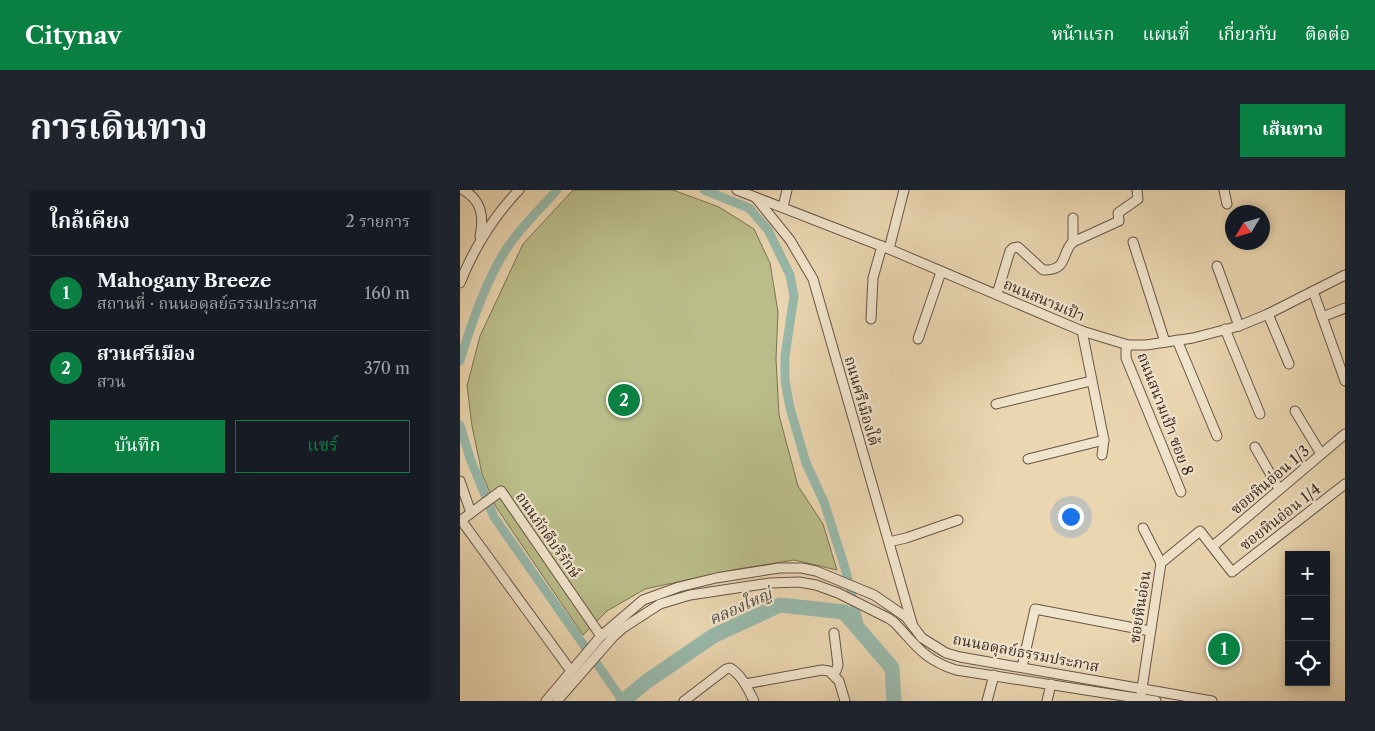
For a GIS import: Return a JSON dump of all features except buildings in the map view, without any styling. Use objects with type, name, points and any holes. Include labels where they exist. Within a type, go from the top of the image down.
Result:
[{"type":"street","points":[[463,190],[470,193],[479,206],[491,211],[504,207]]},
{"type":"street","points":[[478,190],[476,195],[482,224],[479,241]]},
{"type":"street","points":[[460,283],[479,241],[504,207],[510,194],[519,190]]},
{"type":"street","name":"ถนนสนามเป้า","points":[[737,190],[886,247],[1082,331],[1128,345],[1146,345],[1177,340],[1239,326],[1268,314],[1345,275]]},
{"type":"street","points":[[783,207],[787,190]]},
{"type":"street","points":[[871,319],[873,278],[886,247],[904,190]]},
{"type":"street","points":[[996,294],[1010,251],[1013,248],[1018,247],[1043,270],[1056,267],[1064,262],[1069,245],[1073,242],[1119,221],[1118,213],[1138,199],[1137,190]]},
{"type":"street","points":[[1224,190],[1227,204]]},
{"type":"street","name":"ถนนศรีเมืองใต้","points":[[755,196],[775,219],[801,257],[813,279],[913,628]]},
{"type":"street","points":[[1073,218],[1073,242]]},
{"type":"street","points":[[1133,242],[1165,342]]},
{"type":"street","points":[[1217,266],[1239,326]]},
{"type":"street","points":[[918,339],[941,272]]},
{"type":"street","points":[[1313,291],[1322,318],[1341,358],[1345,381]]},
{"type":"street","points":[[1322,318],[1345,308]]},
{"type":"street","points":[[1268,314],[1289,364]]},
{"type":"street","points":[[1225,330],[1260,414]]},
{"type":"street","points":[[1082,331],[1104,440],[1102,455]]},
{"type":"street","points":[[1177,340],[1217,436]]},
{"type":"street","name":"ถนนสนามเป้า ซอย 8","points":[[1128,345],[1126,358],[1181,492]]},
{"type":"street","points":[[996,404],[1091,381]]},
{"type":"street","points":[[1295,411],[1322,454]]},
{"type":"street","name":"ซอยหินอ่อน 1/3","points":[[1213,546],[1345,434]]},
{"type":"street","points":[[1028,460],[1104,440]]},
{"type":"street","points":[[1255,447],[1279,489]]},
{"type":"street","points":[[460,481],[474,511]]},
{"type":"street","name":"ซอยหินอ่อน 1/4","points":[[1232,572],[1345,484]]},
{"type":"street","name":"ถนนภักดีบริรักษ์","points":[[460,521],[501,491],[598,639]]},
{"type":"street","points":[[889,542],[958,520]]},
{"type":"street","points":[[460,521],[571,672]]},
{"type":"street","points":[[1143,528],[1162,563]]},
{"type":"street","name":"ซอยหินอ่อน","points":[[1140,699],[1162,563],[1200,531],[1232,572]]},
{"type":"street","name":"ถนนอดุลย์ธรรมประภาส","points":[[556,701],[583,664],[598,639],[643,600],[679,587],[739,574],[790,568],[816,571],[874,595],[906,617],[922,638],[946,653],[1212,701]]},
{"type":"street","points":[[739,574],[741,587]]},
{"type":"street","name":"ถนนอดุลย์ธรรมประภาส","points":[[546,701],[571,672],[583,664],[622,628],[660,604],[690,595],[780,582],[799,582],[816,585],[846,596],[870,608],[894,622],[927,657],[942,666],[956,670],[1156,701]]},
{"type":"street","points":[[1022,667],[1035,609],[1150,631]]},
{"type":"street","points":[[832,673],[836,671],[838,665],[834,634]]},
{"type":"street","points":[[684,701],[726,669],[730,668],[736,671],[754,701]]},
{"type":"street","points":[[745,684],[822,670],[830,671],[839,681],[845,701]]},
{"type":"street","points":[[987,701],[994,675]]},
{"type":"street","points":[[1047,701],[1051,684]]},
{"type":"green space","points":[[573,190],[673,190],[719,207],[754,229],[770,263],[778,312],[776,359],[779,415],[798,486],[823,524],[837,570],[794,560],[738,569],[645,589],[607,611],[583,635],[496,507],[482,474],[472,426],[467,386],[480,336],[523,244]]},
{"type":"waterway","points":[[460,361],[480,303],[499,261],[518,233],[557,190]]},
{"type":"waterway","points":[[704,190],[749,208],[768,230],[790,275],[794,296],[785,356],[785,381],[790,408],[806,463],[824,502],[845,568],[861,632]]},
{"type":"waterway","points":[[460,425],[470,458],[494,517],[623,701]]},
{"type":"waterway","name":"คลองใหญ่","points":[[623,701],[646,682],[713,636],[780,605],[844,612],[892,668],[894,701]]},
{"type":"place","name":"สวนศรีเมือง","points":[[624,400]]},
{"type":"place","name":"Mahogany Breeze","points":[[1224,649]]}]
